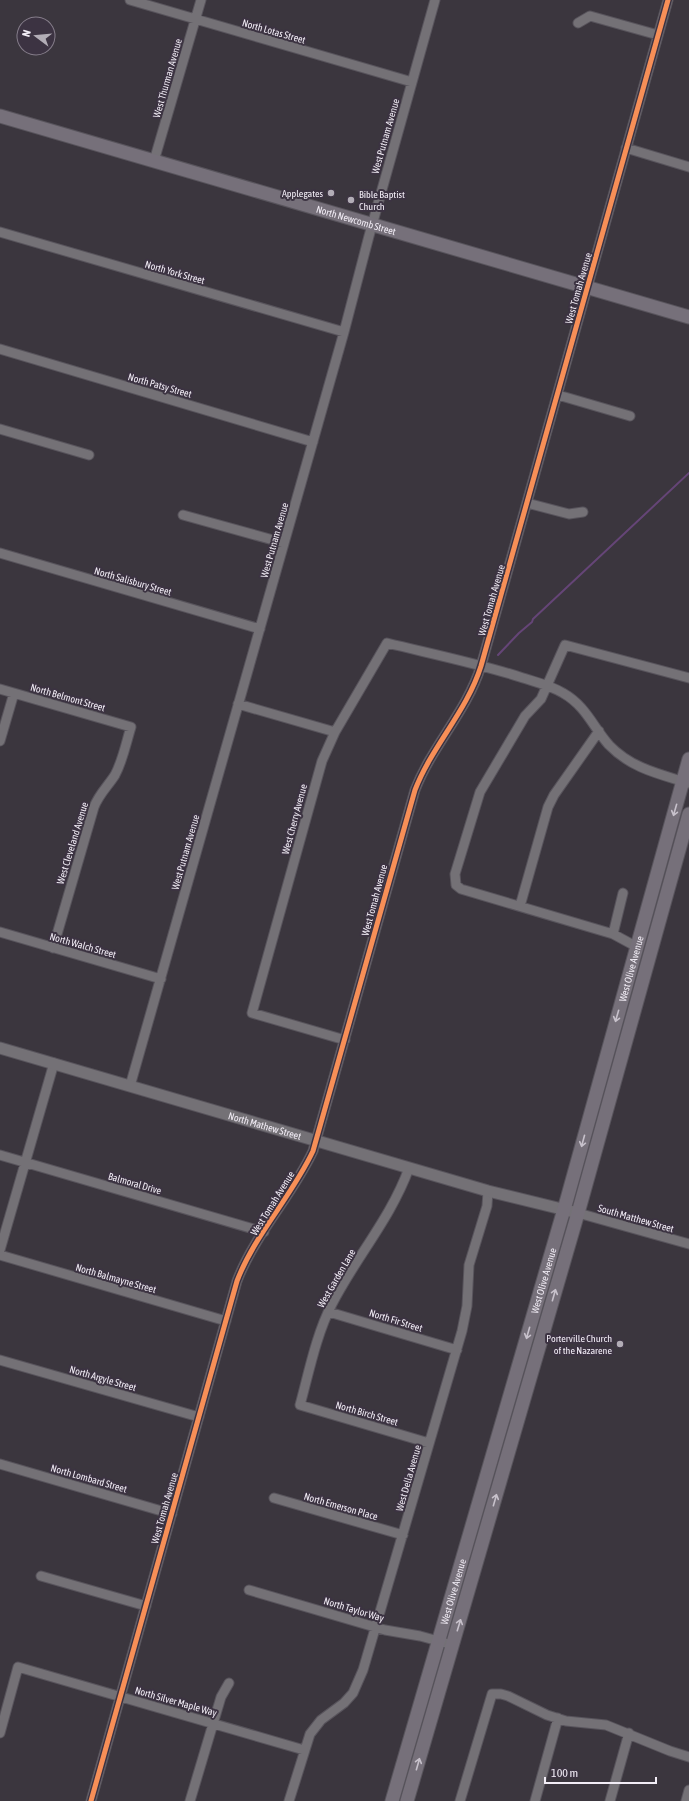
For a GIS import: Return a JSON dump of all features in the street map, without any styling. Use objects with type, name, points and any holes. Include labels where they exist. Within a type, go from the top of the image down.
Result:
[{"type":"main road","name":"North Newcomb Street","points":[[0,116],[689,317]]},
{"type":"main road","name":"West Olive Avenue","points":[[392,1801],[564,1209],[636,947],[686,782],[689,759]]},
{"type":"main road","name":"West Olive Avenue","points":[[407,1801],[578,1213],[689,814]]},
{"type":"street","name":"North Lotas Street","points":[[130,0],[412,82]]},
{"type":"street","name":"West Thurman Avenue","points":[[154,161],[201,0]]},
{"type":"street","name":"West Putnam Avenue","points":[[130,1086],[344,332],[372,224],[435,0]]},
{"type":"street","name":"West Tomah Avenue","points":[[91,1801],[240,1272],[305,1168],[317,1140],[414,790],[430,758],[469,695],[481,666],[668,0]]},
{"type":"street","points":[[578,23],[590,16],[658,35]]},
{"type":"street","points":[[626,148],[689,167]]},
{"type":"street","name":"North York Street","points":[[0,232],[344,332]]},
{"type":"street","name":"North Patsy Street","points":[[0,349],[313,442]]},
{"type":"street","points":[[558,395],[630,416]]},
{"type":"street","points":[[0,429],[89,455]]},
{"type":"street","points":[[527,503],[569,514],[583,512]]},
{"type":"street","points":[[183,515],[284,543]]},
{"type":"street","name":"North Salisbury Street","points":[[0,553],[260,629]]},
{"type":"street","name":"West Cherry Avenue","points":[[345,1040],[252,1013],[319,771],[335,732],[387,643],[481,666]]},
{"type":"street","points":[[636,947],[612,934],[462,889],[456,885],[455,874],[480,792],[526,716],[541,699],[565,644],[689,678]]},
{"type":"street","points":[[481,666],[495,669],[564,693],[576,702],[587,714],[609,745],[633,764],[686,782]]},
{"type":"street","name":"North Belmont Street","points":[[0,689],[131,726]]},
{"type":"street","points":[[0,741],[14,693]]},
{"type":"street","points":[[238,704],[335,732]]},
{"type":"street","name":"West Cleveland Avenue","points":[[53,948],[94,807],[98,796],[113,778],[118,769],[131,726]]},
{"type":"street","points":[[520,906],[548,807],[554,795],[599,731]]},
{"type":"street","points":[[612,934],[623,893]]},
{"type":"street","name":"North Walch Street","points":[[0,932],[161,979]]},
{"type":"street","name":"North Mathew Street","points":[[0,1048],[488,1191],[578,1213]]},
{"type":"street","points":[[0,1250],[54,1063]]},
{"type":"street","name":"Balmoral Drive","points":[[0,1155],[264,1232]]},
{"type":"street","name":"West Garden Lane","points":[[300,1405],[328,1312],[395,1202],[408,1168]]},
{"type":"street","name":"West Della Avenue","points":[[289,1801],[310,1734],[315,1726],[344,1703],[357,1687],[457,1350],[467,1306],[469,1265],[487,1206],[488,1191]]},
{"type":"street","name":"South Matthew Street","points":[[578,1213],[689,1244]]},
{"type":"street","name":"North Balmayne Street","points":[[0,1255],[226,1321]]},
{"type":"street","name":"North Fir Street","points":[[328,1312],[457,1350]]},
{"type":"street","name":"North Argyle Street","points":[[0,1360],[199,1417]]},
{"type":"street","name":"North Birch Street","points":[[300,1405],[429,1443]]},
{"type":"street","name":"North Lombard Street","points":[[0,1464],[172,1514]]},
{"type":"street","name":"North Emerson Place","points":[[274,1498],[403,1535]]},
{"type":"street","points":[[41,1576],[146,1606]]},
{"type":"street","name":"North Taylor Way","points":[[249,1590],[376,1627],[453,1645]]},
{"type":"street","name":"North Silver Maple Way","points":[[1,1726],[18,1667],[304,1750]]},
{"type":"street","points":[[190,1801],[221,1697],[229,1683]]},
{"type":"street","points":[[460,1801],[492,1694],[508,1696],[547,1715],[558,1718],[581,1723],[606,1725],[629,1733],[670,1751],[689,1757]]},
{"type":"street","points":[[535,1801],[558,1718]]},
{"type":"street","points":[[610,1801],[629,1733]]},
{"type":"street","points":[[686,1801],[689,1790]]},
{"type":"waterway","points":[[498,655],[532,622],[533,619],[689,473]]},
{"type":"cycle path","points":[[91,1801],[237,1281],[263,1231],[295,1184],[313,1151],[415,790],[431,758],[467,698],[481,666],[668,0]]},
{"type":"place","name":"Applegates","points":[[331,193]]},
{"type":"place","name":"Bible Baptist Church","points":[[351,200]]},
{"type":"place","name":"Porterville Church of the Nazarene","points":[[620,1344]]}]
